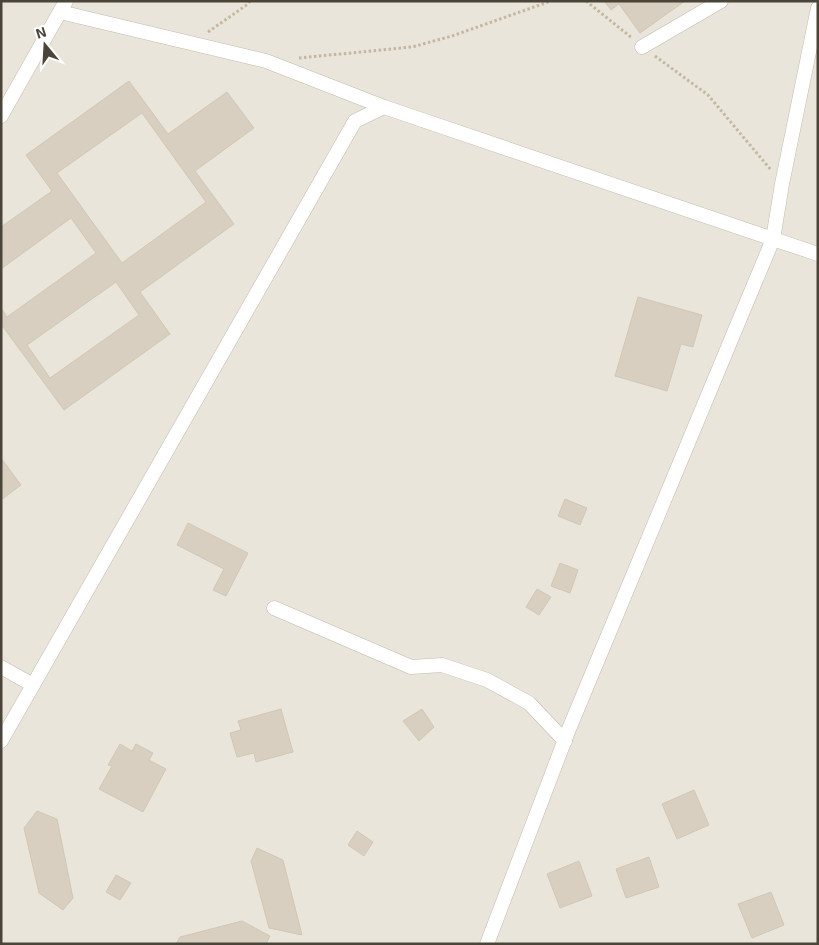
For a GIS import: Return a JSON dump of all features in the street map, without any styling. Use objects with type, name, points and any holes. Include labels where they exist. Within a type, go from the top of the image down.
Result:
[{"type":"street","points":[[642,47],[721,1]]},
{"type":"street","points":[[1,116],[63,7],[191,44],[266,61],[384,107],[818,254]]},
{"type":"street","points":[[488,944],[564,740],[773,239],[782,184],[818,8]]},
{"type":"street","points":[[1,741],[356,121],[384,107]]},
{"type":"street","points":[[274,608],[411,667],[442,665],[487,680],[528,703],[564,740]]},
{"type":"street","points":[[1,667],[33,685]]},
{"type":"path","points":[[191,44],[250,1]]},
{"type":"path","points":[[295,58],[412,46],[452,36],[551,1]]},
{"type":"path","points":[[586,1],[642,47],[708,95],[782,184]]},
{"type":"shaded area","points":[[1,1],[818,1],[818,944],[1,944]]},
{"type":"building","points":[[604,1],[685,1],[640,33],[619,4],[611,10]]},
{"type":"building","points":[[129,81],[168,134],[227,92],[254,128],[195,171],[234,224],[140,292],[170,334],[64,410],[1,324],[1,308],[7,317],[96,253],[71,218],[1,269],[1,227],[52,191],[26,155]],"holes":[[[142,113],[206,202],[122,263],[57,173]],[[116,282],[139,315],[50,378],[27,345]]]},
{"type":"building","points":[[638,297],[702,315],[693,347],[681,344],[667,391],[615,376]]},
{"type":"building","points":[[1,458],[21,485],[1,500]]},
{"type":"building","points":[[565,499],[587,508],[580,525],[558,516]]},
{"type":"building","points":[[188,523],[248,553],[226,596],[213,590],[224,569],[177,545]]},
{"type":"building","points":[[560,563],[578,570],[570,593],[551,586]]},
{"type":"building","points":[[537,589],[551,597],[539,615],[526,607]]},
{"type":"building","points":[[281,709],[293,752],[256,762],[254,753],[237,757],[230,733],[241,730],[238,721]]},
{"type":"building","points":[[422,709],[434,727],[419,741],[403,721]]},
{"type":"building","points":[[120,744],[132,751],[136,744],[153,753],[149,760],[166,769],[143,812],[99,789],[112,766],[108,765]]},
{"type":"building","points":[[694,790],[709,825],[677,839],[662,804]]},
{"type":"building","points":[[37,811],[57,819],[73,898],[63,910],[39,893],[24,828]]},
{"type":"building","points":[[357,831],[373,842],[364,856],[348,845]]},
{"type":"building","points":[[257,848],[283,860],[302,935],[269,928],[251,861]]},
{"type":"building","points":[[649,857],[659,887],[626,898],[616,869]]},
{"type":"building","points":[[579,861],[592,896],[560,908],[547,874]]},
{"type":"building","points":[[116,875],[131,883],[120,900],[106,892]]},
{"type":"building","points":[[771,892],[784,925],[752,938],[738,904]]},
{"type":"building","points":[[242,921],[270,936],[266,944],[176,944],[180,937]]}]
